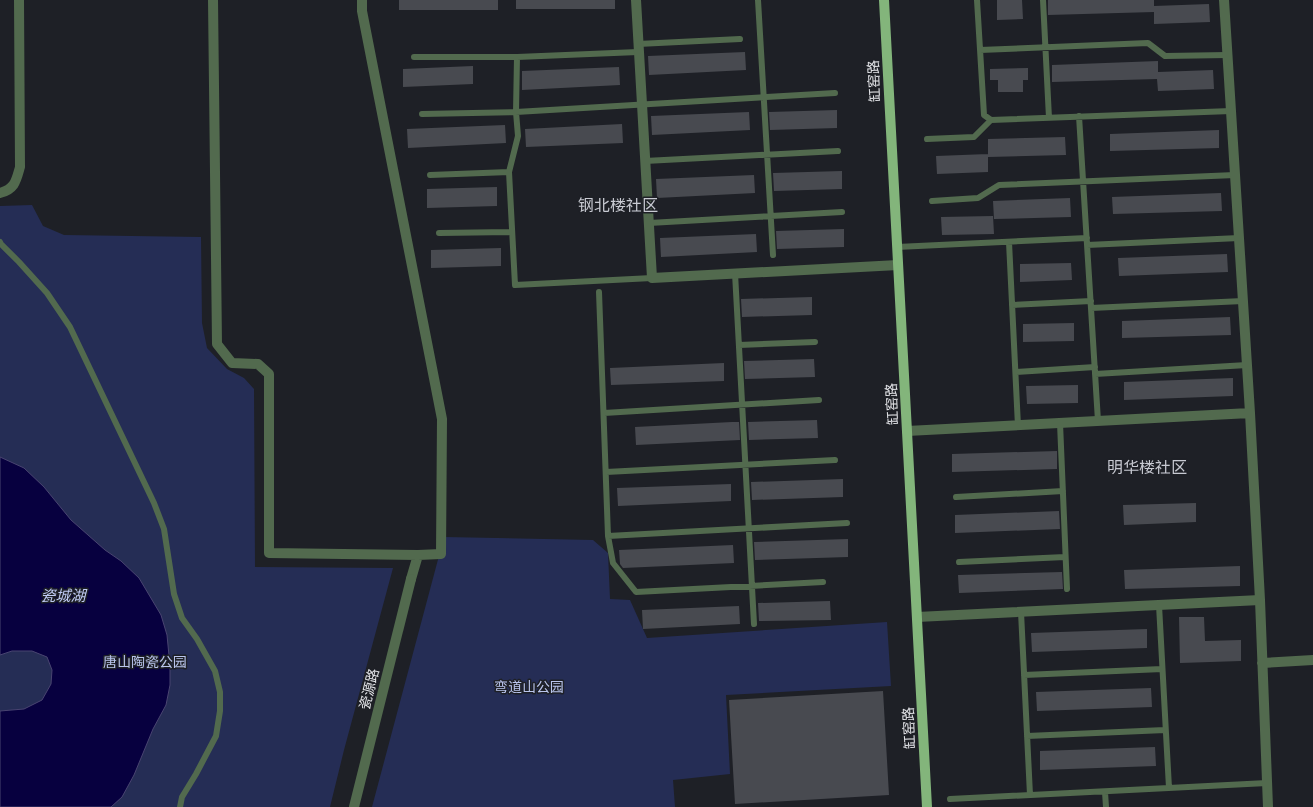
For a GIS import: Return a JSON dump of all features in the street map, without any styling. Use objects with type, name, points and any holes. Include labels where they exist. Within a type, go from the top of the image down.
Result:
[{"type":"main road","name":"缸窑路","points":[[884,0],[927,807]]},
{"type":"street","points":[[0,193],[8,191],[16,182],[20,167],[19,0]]},
{"type":"street","points":[[213,0],[217,344],[232,363],[258,364],[269,374],[269,553],[441,554],[442,419],[362,11],[362,0]]},
{"type":"street","points":[[636,0],[652,278],[898,265]]},
{"type":"street","points":[[1224,0],[1250,413],[1260,600],[1268,807]]},
{"type":"street","points":[[907,432],[1250,413]]},
{"type":"street","name":"瓷源路","points":[[354,807],[418,555]]},
{"type":"street","points":[[917,617],[1260,600]]},
{"type":"street","points":[[1262,663],[1313,660]]},
{"type":"lane","points":[[758,0],[773,254]]},
{"type":"lane","points":[[977,0],[984,115],[991,120],[1231,111]]},
{"type":"lane","points":[[1043,0],[1049,118]]},
{"type":"lane","points":[[414,57],[517,57],[740,39]]},
{"type":"lane","points":[[980,50],[1148,43],[1165,56],[1227,55]]},
{"type":"lane","points":[[517,57],[516,112],[518,136],[509,172],[515,285],[652,278]]},
{"type":"lane","points":[[422,114],[516,112],[835,93]]},
{"type":"lane","points":[[1079,116],[1098,421]]},
{"type":"lane","points":[[927,139],[974,137],[991,120]]},
{"type":"lane","points":[[645,161],[767,156],[838,151]]},
{"type":"lane","points":[[430,175],[509,172]]},
{"type":"lane","points":[[932,201],[978,198],[998,185],[1235,175]]},
{"type":"lane","points":[[649,223],[842,212]]},
{"type":"lane","points":[[439,233],[512,232]]},
{"type":"lane","points":[[897,247],[1087,238]]},
{"type":"lane","points":[[1087,245],[1239,238]]},
{"type":"lane","points":[[0,242],[0,244],[20,262],[46,293],[70,327],[157,510],[164,529],[174,594],[182,618],[197,639],[215,671],[220,692],[220,711],[216,736],[182,797],[180,807]]},
{"type":"lane","points":[[1009,242],[1018,426]]},
{"type":"lane","points":[[735,273],[754,624]]},
{"type":"lane","points":[[598,292],[608,536],[613,563],[636,592],[823,582]]},
{"type":"lane","points":[[1012,305],[1091,301]]},
{"type":"lane","points":[[1091,308],[1243,301]]},
{"type":"lane","points":[[739,345],[815,342]]},
{"type":"lane","points":[[1095,374],[1247,365]]},
{"type":"lane","points":[[1016,372],[1095,367]]},
{"type":"lane","points":[[604,412],[820,400]]},
{"type":"lane","points":[[1060,423],[1067,588]]},
{"type":"lane","points":[[606,472],[836,460]]},
{"type":"lane","points":[[956,497],[1063,491]]},
{"type":"lane","points":[[608,536],[847,523]]},
{"type":"lane","points":[[959,562],[1065,557]]},
{"type":"lane","points":[[1159,605],[1169,788]]},
{"type":"lane","points":[[1021,612],[1030,795]]},
{"type":"lane","points":[[1024,675],[1162,669]]},
{"type":"lane","points":[[1027,736],[1166,730]]},
{"type":"lane","points":[[950,799],[1267,783]]},
{"type":"lane","points":[[1105,792],[1106,807]]},
{"type":"green space","name":"唐山陶瓷公园","points":[[32,205],[43,226],[64,235],[201,237],[202,323],[207,348],[227,369],[244,378],[254,389],[255,567],[393,568],[330,807],[0,807],[0,206]]},
{"type":"green space","name":"弯道山公园","points":[[444,537],[593,540],[608,553],[610,599],[630,600],[647,638],[887,622],[891,686],[726,695],[730,774],[673,780],[675,807],[372,807]]},
{"type":"water","name":"瓷城湖","points":[[0,457],[24,468],[44,487],[71,520],[105,550],[121,561],[139,578],[161,615],[167,635],[170,666],[170,685],[166,705],[153,729],[134,775],[122,797],[111,807],[0,807],[0,711],[24,709],[42,700],[51,684],[52,670],[47,657],[32,651],[12,651],[0,655]]},
{"type":"building","points":[[399,0],[498,0],[498,10],[399,10]]},
{"type":"building","points":[[516,0],[615,0],[615,9],[516,9]]},
{"type":"building","points":[[997,0],[1022,0],[1023,19],[997,20]]},
{"type":"building","points":[[1048,0],[1154,0],[1154,6],[1209,4],[1210,22],[1154,24],[1154,12],[1048,15]]},
{"type":"building","points":[[745,52],[746,70],[649,75],[648,56]]},
{"type":"building","points":[[1158,61],[1158,72],[1213,70],[1214,89],[1158,91],[1157,79],[1052,82],[1052,65]]},
{"type":"building","points":[[473,66],[473,84],[403,87],[403,69]]},
{"type":"building","points":[[619,67],[620,85],[522,90],[522,71]]},
{"type":"building","points":[[1028,68],[1028,80],[1023,80],[1023,92],[998,92],[998,80],[990,80],[990,69]]},
{"type":"building","points":[[837,110],[837,128],[770,130],[769,112]]},
{"type":"building","points":[[749,112],[750,130],[652,135],[651,116]]},
{"type":"building","points":[[622,124],[623,143],[526,147],[525,129]]},
{"type":"building","points":[[505,125],[506,143],[408,148],[407,129]]},
{"type":"building","points":[[1219,130],[1219,148],[1110,151],[1110,134]]},
{"type":"building","points":[[1065,137],[1066,155],[988,157],[988,139]]},
{"type":"building","points":[[988,154],[988,172],[937,174],[936,156]]},
{"type":"building","points":[[842,171],[842,189],[774,191],[773,173]]},
{"type":"building","points":[[754,175],[755,193],[657,198],[656,179]]},
{"type":"building","points":[[497,187],[497,206],[427,208],[427,189]]},
{"type":"building","points":[[1221,193],[1222,211],[1113,214],[1112,197]]},
{"type":"building","points":[[1070,198],[1071,217],[994,219],[993,201]]},
{"type":"building","points":[[993,216],[994,234],[942,235],[941,217]]},
{"type":"building","points":[[844,229],[844,247],[777,249],[776,231]]},
{"type":"building","points":[[756,234],[757,252],[661,257],[660,238]]},
{"type":"building","points":[[501,248],[501,266],[431,268],[431,250]]},
{"type":"building","points":[[1227,254],[1228,272],[1119,276],[1118,258]]},
{"type":"building","points":[[1071,263],[1072,280],[1020,282],[1020,264]]},
{"type":"building","points":[[812,297],[812,315],[742,317],[741,299]]},
{"type":"building","points":[[1230,317],[1231,335],[1122,338],[1122,321]]},
{"type":"building","points":[[1074,323],[1074,341],[1023,342],[1023,324]]},
{"type":"building","points":[[814,359],[815,377],[745,379],[744,361]]},
{"type":"building","points":[[724,363],[724,381],[611,385],[610,368]]},
{"type":"building","points":[[1233,378],[1233,396],[1124,400],[1124,382]]},
{"type":"building","points":[[1078,385],[1078,403],[1027,404],[1026,386]]},
{"type":"building","points":[[817,420],[818,438],[749,440],[748,422]]},
{"type":"building","points":[[739,422],[740,440],[636,445],[635,427]]},
{"type":"building","points":[[1057,451],[1057,469],[952,472],[952,454]]},
{"type":"building","points":[[843,479],[843,497],[752,500],[751,482]]},
{"type":"building","points":[[731,484],[731,501],[618,506],[617,488]]},
{"type":"building","points":[[1196,503],[1196,522],[1124,525],[1123,505]]},
{"type":"building","points":[[1059,511],[1060,529],[955,533],[955,515]]},
{"type":"building","points":[[848,539],[848,557],[755,560],[754,542]]},
{"type":"building","points":[[733,545],[734,563],[623,568],[620,564],[619,550]]},
{"type":"building","points":[[1240,566],[1240,586],[1125,589],[1124,570]]},
{"type":"building","points":[[1062,572],[1063,589],[959,593],[958,575]]},
{"type":"building","points":[[830,601],[831,620],[759,621],[758,603]]},
{"type":"building","points":[[739,606],[740,624],[643,629],[642,610]]},
{"type":"building","points":[[1179,617],[1204,617],[1205,641],[1241,640],[1241,661],[1180,663]]},
{"type":"building","points":[[1147,629],[1147,648],[1032,652],[1031,633]]},
{"type":"building","points":[[1151,688],[1152,707],[1037,711],[1036,692]]},
{"type":"building","points":[[883,691],[889,795],[735,804],[729,700]]},
{"type":"building","points":[[1155,747],[1156,766],[1040,770],[1040,751]]},
{"type":"district","name":"钢北楼社区","points":[[618,205]]},
{"type":"district","name":"明华楼社区","points":[[1147,467]]}]
